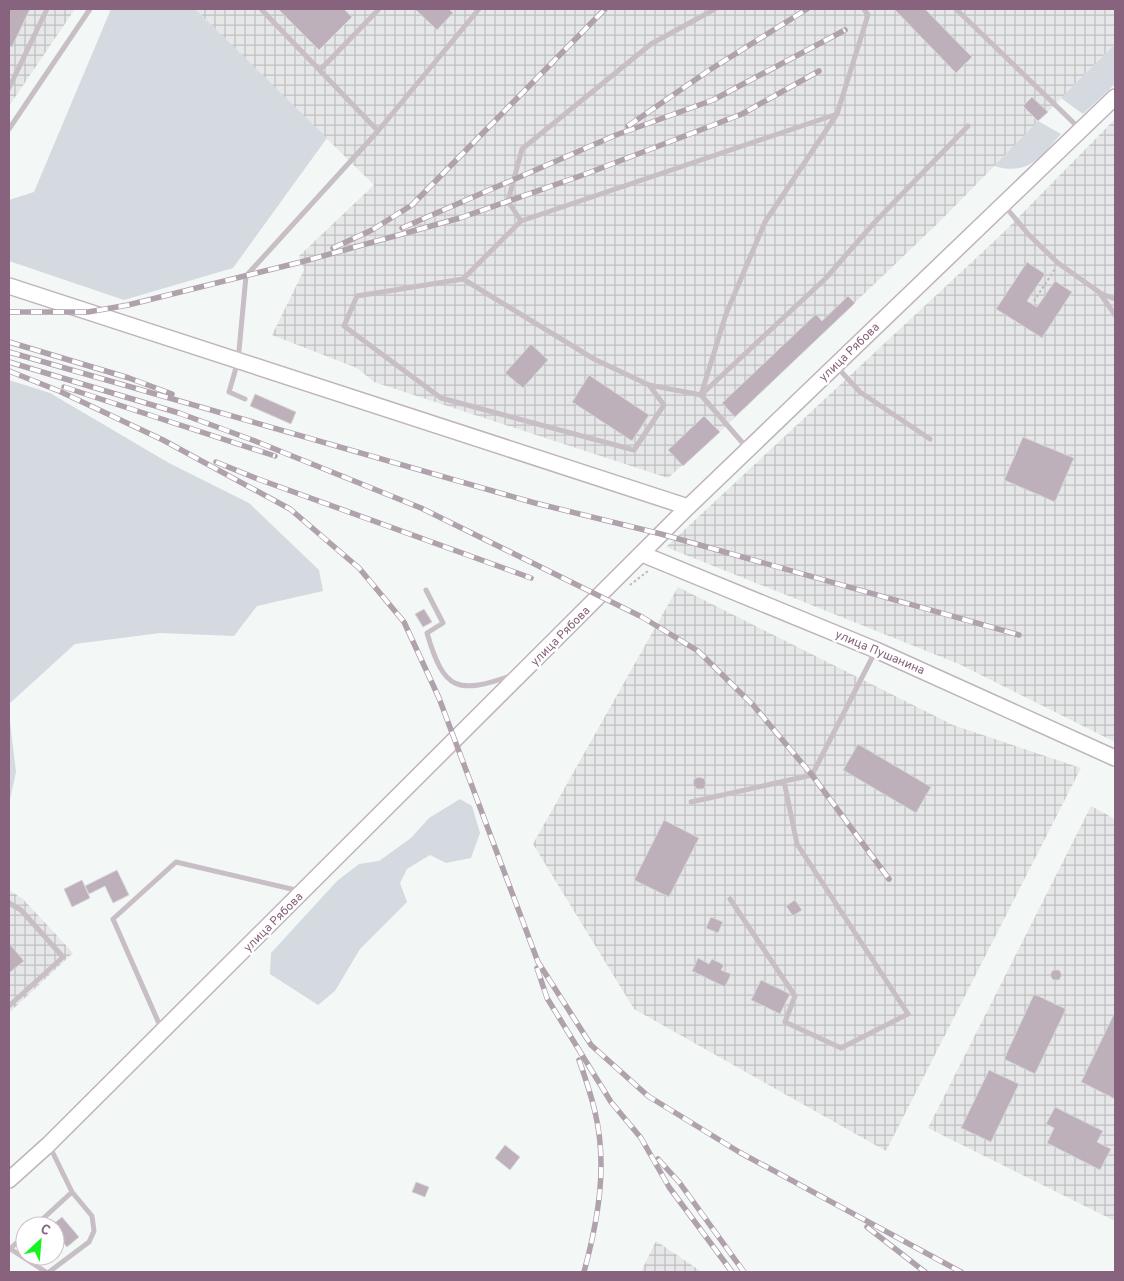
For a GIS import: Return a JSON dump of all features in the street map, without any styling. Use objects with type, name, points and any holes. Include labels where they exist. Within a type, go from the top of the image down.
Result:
[{"type":"street","name":"улица Рябова","points":[[9,1180],[49,1144],[688,507],[1115,97]]},
{"type":"street","points":[[9,286],[688,507]]},
{"type":"street","name":"улица Пушанина","points":[[642,554],[876,650],[1115,758]]},
{"type":"lane","points":[[9,88],[11,74],[47,9]]},
{"type":"lane","points":[[9,129],[90,9]]},
{"type":"lane","points":[[261,9],[378,131]]},
{"type":"lane","points":[[320,70],[379,9]]},
{"type":"lane","points":[[245,399],[229,392],[238,361],[246,276],[378,131],[479,9]]},
{"type":"lane","points":[[521,221],[508,201],[522,149],[651,44],[715,9]]},
{"type":"lane","points":[[701,395],[726,314],[764,222],[837,114],[868,15],[864,9]]},
{"type":"lane","points":[[956,9],[1081,130]]},
{"type":"lane","points":[[649,385],[664,405],[634,450],[441,398],[344,326],[357,296],[463,278],[521,221],[837,114]]},
{"type":"lane","points":[[701,395],[826,278],[874,223],[968,126]]},
{"type":"lane","points":[[1003,204],[1029,235],[1058,263],[1099,292],[1115,299]]},
{"type":"lane","points":[[463,278],[594,359],[649,385],[701,395],[748,449]]},
{"type":"lane","points":[[1099,292],[1115,314]]},
{"type":"lane","points":[[835,365],[860,392],[930,439]]},
{"type":"lane","points":[[426,590],[443,623],[427,633],[434,656],[444,677],[469,688],[525,671]]},
{"type":"lane","points":[[690,802],[812,775],[876,650]]},
{"type":"lane","points":[[730,899],[796,996],[785,1022],[841,1048],[908,1014],[798,844],[784,781]]},
{"type":"lane","points":[[162,1031],[113,918],[176,862],[303,892]]},
{"type":"lane","points":[[9,903],[21,910],[63,957],[9,1006]]},
{"type":"lane","points":[[9,1248],[47,1272],[89,1242],[94,1232],[92,1216],[72,1192],[49,1144]]},
{"type":"lane","points":[[46,1216],[72,1192]]},
{"type":"path","points":[[1034,301],[1058,263]]},
{"type":"shaded area","points":[[9,9],[75,9],[9,106]]},
{"type":"shaded area","points":[[111,9],[195,9],[327,138],[233,268],[124,300],[9,261],[9,200],[34,192]]},
{"type":"shaded area","points":[[195,9],[1115,9],[1115,44],[937,224],[727,425],[668,478],[374,382],[357,368],[272,335],[304,270],[299,256],[374,185]]},
{"type":"shaded area","points":[[1115,44],[1115,84],[1083,114],[1061,98]]},
{"type":"shaded area","points":[[1115,119],[1115,742],[959,664],[666,547],[1004,232]]},
{"type":"shaded area","points":[[1038,121],[1061,134],[1046,151],[1025,167],[1016,169],[994,166]]},
{"type":"shaded area","points":[[9,380],[50,393],[169,463],[249,503],[319,570],[323,591],[257,606],[234,636],[160,633],[75,644],[9,704]]},
{"type":"shaded area","points":[[678,587],[953,725],[1081,768],[886,1151],[634,1009],[533,844]]},
{"type":"shaded area","points":[[9,713],[16,772],[9,804]]},
{"type":"shaded area","points":[[460,799],[472,806],[480,833],[471,858],[446,863],[430,855],[407,869],[400,883],[407,902],[360,949],[335,991],[318,1005],[270,974],[271,953],[337,881],[359,864],[379,861],[411,838],[429,818]]},
{"type":"shaded area","points":[[1091,806],[1115,819],[1115,1221],[928,1128]]},
{"type":"shaded area","points":[[9,890],[23,899],[73,953],[9,1013]]},
{"type":"shaded area","points":[[656,1241],[702,1272],[641,1272]]},
{"type":"building","points":[[9,9],[30,9],[12,47],[9,46]]},
{"type":"building","points":[[278,9],[344,9],[352,17],[319,50]]},
{"type":"building","points":[[415,9],[449,9],[453,13],[437,30]]},
{"type":"building","points":[[894,9],[925,9],[972,57],[956,73]]},
{"type":"building","points":[[1032,97],[1048,112],[1038,121],[1023,106]]},
{"type":"building","points":[[1027,262],[1045,274],[1027,301],[1037,307],[1055,281],[1072,292],[1042,338],[996,309]]},
{"type":"building","points":[[848,296],[855,303],[735,417],[722,403],[816,314],[822,321]]},
{"type":"building","points":[[531,344],[548,360],[523,388],[505,373]]},
{"type":"building","points":[[589,375],[649,415],[632,441],[572,402]]},
{"type":"building","points":[[255,394],[296,412],[291,424],[250,406]]},
{"type":"building","points":[[704,416],[720,432],[683,466],[668,450]]},
{"type":"building","points":[[1023,437],[1074,458],[1055,502],[1004,480]]},
{"type":"building","points":[[424,609],[432,622],[423,627],[415,614]]},
{"type":"building","points":[[858,744],[931,787],[916,813],[843,770]]},
{"type":"building","points":[[699,777],[705,779],[706,785],[703,789],[697,789],[693,785],[694,779]]},
{"type":"building","points":[[664,820],[699,838],[669,897],[634,880]]},
{"type":"building","points":[[117,870],[129,895],[113,903],[105,886],[89,894],[85,886]]},
{"type":"building","points":[[82,880],[90,898],[72,907],[64,889]]},
{"type":"building","points":[[795,900],[802,910],[793,916],[786,906]]},
{"type":"building","points":[[711,917],[723,922],[718,933],[706,928]]},
{"type":"building","points":[[9,943],[24,961],[9,973]]},
{"type":"building","points":[[698,958],[709,964],[712,959],[724,965],[721,970],[731,974],[725,987],[692,971]]},
{"type":"building","points":[[1053,970],[1059,970],[1062,975],[1059,980],[1053,980],[1050,975]]},
{"type":"building","points":[[761,980],[790,994],[780,1014],[751,1000]]},
{"type":"building","points":[[1034,994],[1066,1009],[1035,1074],[1004,1059]]},
{"type":"building","points":[[1115,1012],[1115,1099],[1081,1082]]},
{"type":"building","points":[[989,1070],[1019,1084],[991,1142],[961,1128]]},
{"type":"building","points":[[1055,1107],[1103,1131],[1097,1142],[1111,1149],[1100,1170],[1047,1143],[1054,1128],[1046,1124]]},
{"type":"building","points":[[505,1145],[520,1157],[510,1170],[495,1158]]},
{"type":"building","points":[[416,1182],[429,1187],[425,1197],[412,1192]]},
{"type":"building","points":[[65,1221],[79,1237],[67,1247],[65,1245]]},
{"type":"railway","points":[[333,248],[372,230],[412,205],[605,9]]},
{"type":"railway","points":[[628,126],[708,71],[807,9]]},
{"type":"railway","points":[[402,228],[616,135],[713,100],[845,30]]},
{"type":"railway","points":[[9,312],[88,312],[128,305],[301,262],[460,218],[583,175],[742,114],[819,71]]},
{"type":"railway","points":[[9,342],[129,378],[172,394]]},
{"type":"railway","points":[[9,352],[535,503],[661,534],[1019,635]]},
{"type":"railway","points":[[9,362],[179,413],[255,441],[421,508],[642,617],[698,651],[753,705],[812,775],[889,879]]},
{"type":"railway","points":[[9,371],[59,391],[163,440],[290,509],[359,568],[404,622],[439,698],[538,962],[591,1045],[648,1096],[739,1152],[961,1272]]},
{"type":"railway","points":[[64,387],[275,456]]},
{"type":"railway","points":[[216,462],[531,578]]},
{"type":"railway","points":[[537,968],[547,998],[611,1102],[641,1138],[669,1187],[732,1272]]},
{"type":"railway","points":[[579,1060],[595,1112],[601,1152],[600,1193],[584,1272]]},
{"type":"railway","points":[[658,1159],[679,1182],[744,1272]]},
{"type":"railway","points":[[867,1227],[925,1272]]}]
